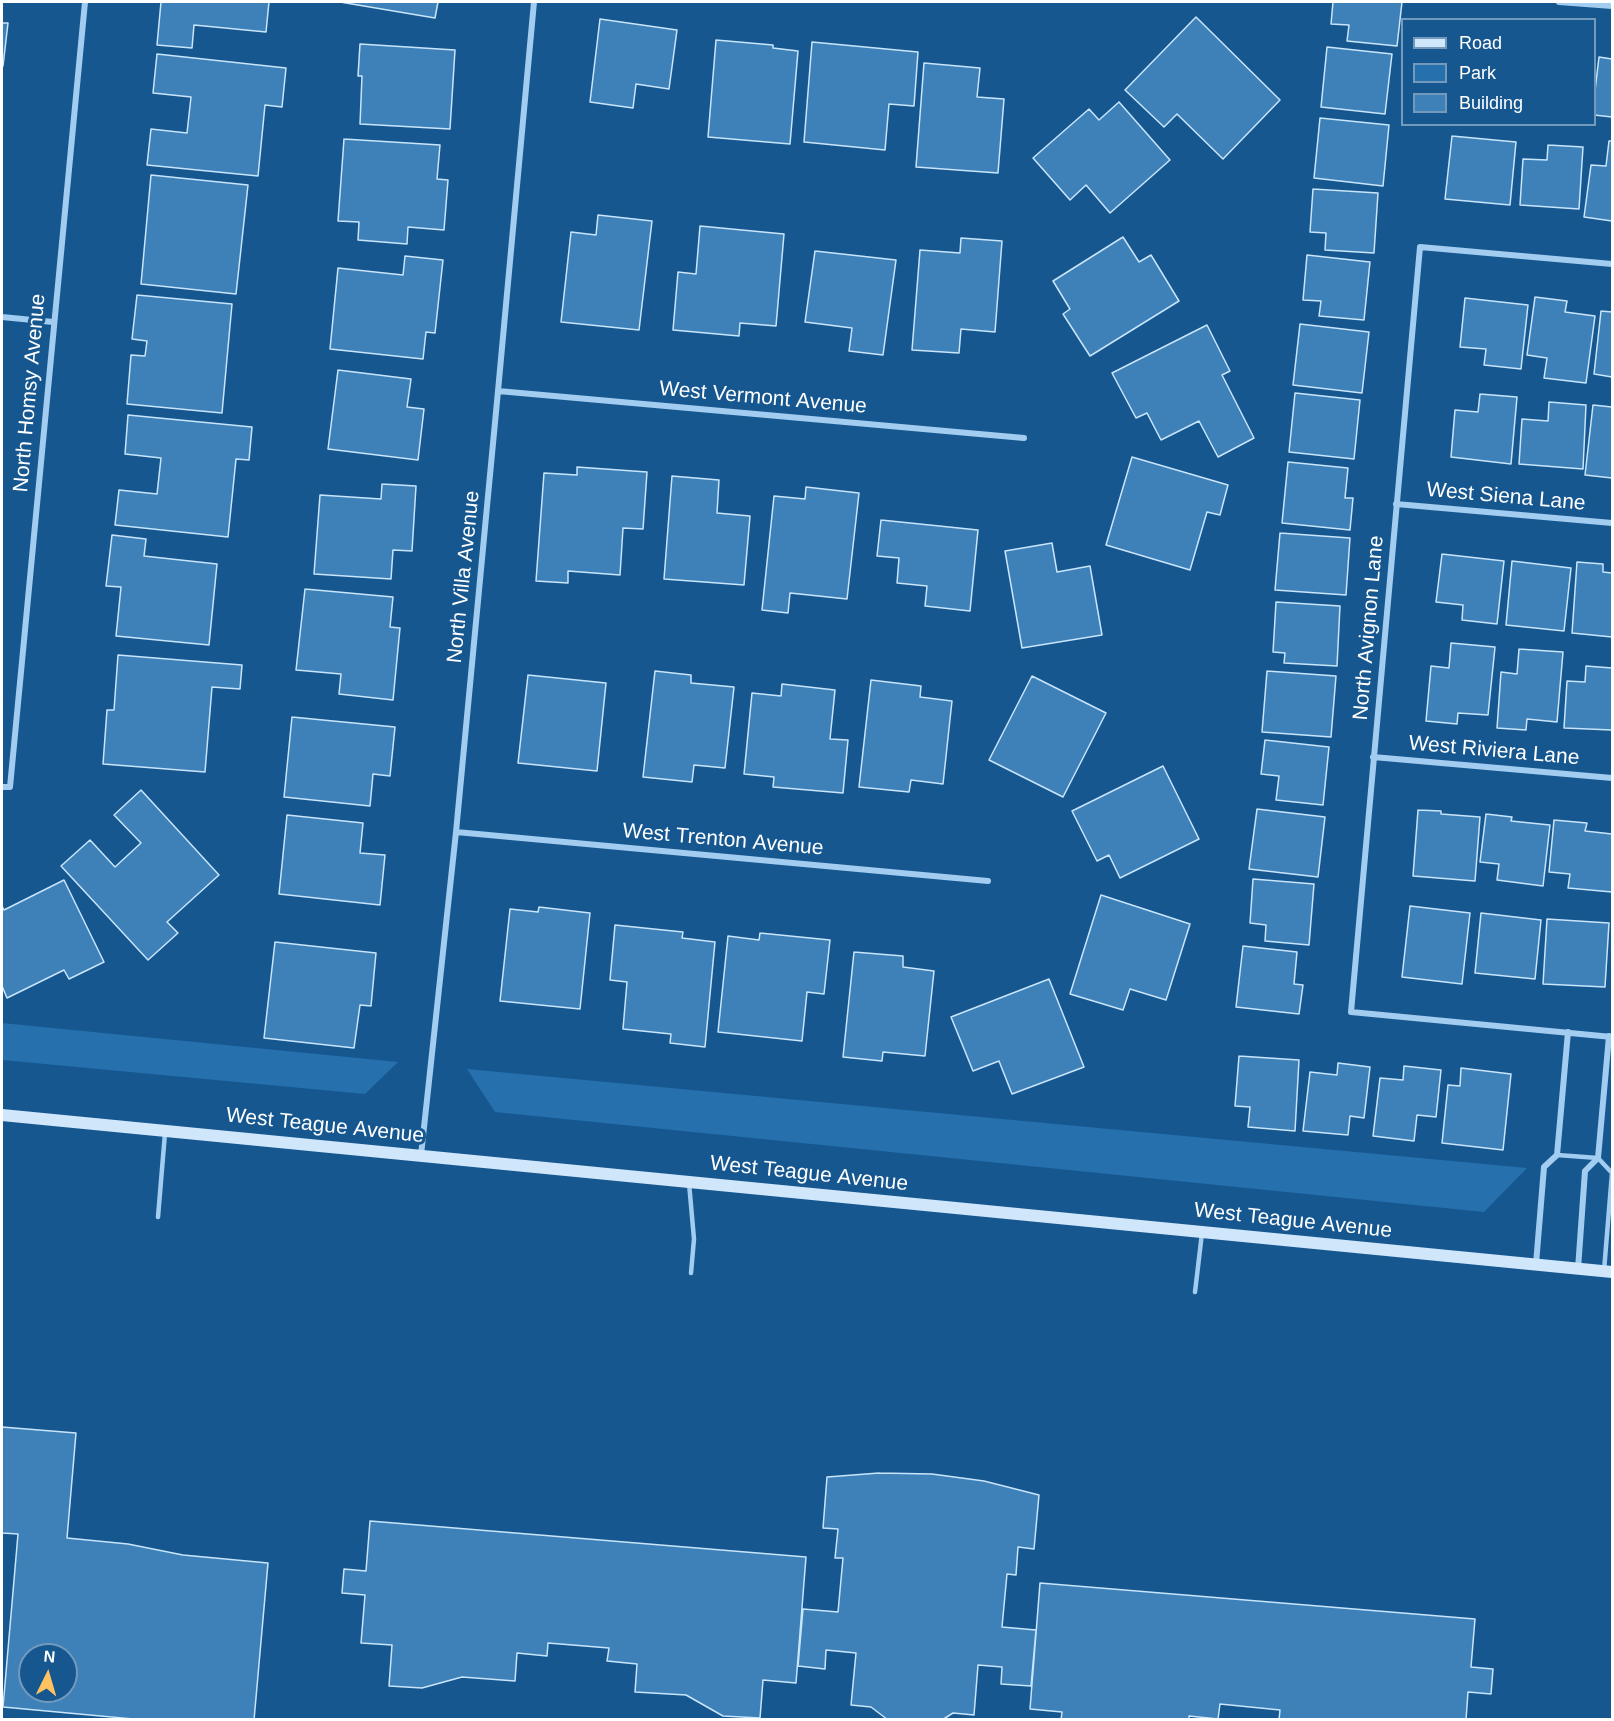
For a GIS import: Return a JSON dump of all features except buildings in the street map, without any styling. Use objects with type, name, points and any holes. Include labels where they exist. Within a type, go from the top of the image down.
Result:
[{"type":"street","name":"North Homsy Avenue","points":[[2,786],[10,787],[84,2]]},
{"type":"street","name":"North Villa Avenue","points":[[421,1155],[456,832],[534,2]]},
{"type":"street","points":[[1559,2],[1612,6]]},
{"type":"street","name":"North Avignon Lane","points":[[1568,1032],[1351,1012],[1420,247],[1612,264]]},
{"type":"street","points":[[2,317],[53,322]]},
{"type":"street","name":"West Vermont Avenue","points":[[498,390],[1024,438]]},
{"type":"street","name":"West Siena Lane","points":[[1396,504],[1612,523]]},
{"type":"street","name":"West Riviera Lane","points":[[1373,757],[1612,778]]},
{"type":"street","name":"West Trenton Avenue","points":[[456,832],[988,881]]},
{"type":"street","points":[[1536,1264],[1544,1167],[1557,1155],[1568,1032],[1611,1036],[1598,1158],[1585,1171],[1578,1269]]},
{"type":"street","name":"West Teague Avenue","points":[[2,1115],[1608,1271]]},
{"type":"lane","points":[[158,1217],[165,1131]]},
{"type":"lane","points":[[1557,1155],[1598,1158],[1612,1173],[1608,1271]]},
{"type":"lane","points":[[689,1181],[694,1239],[691,1273]]},
{"type":"lane","points":[[1195,1292],[1202,1232]]},
{"type":"green space","points":[[2,1023],[398,1062],[365,1094],[2,1060]]},
{"type":"green space","points":[[467,1069],[1527,1168],[1484,1212],[495,1112]]}]
